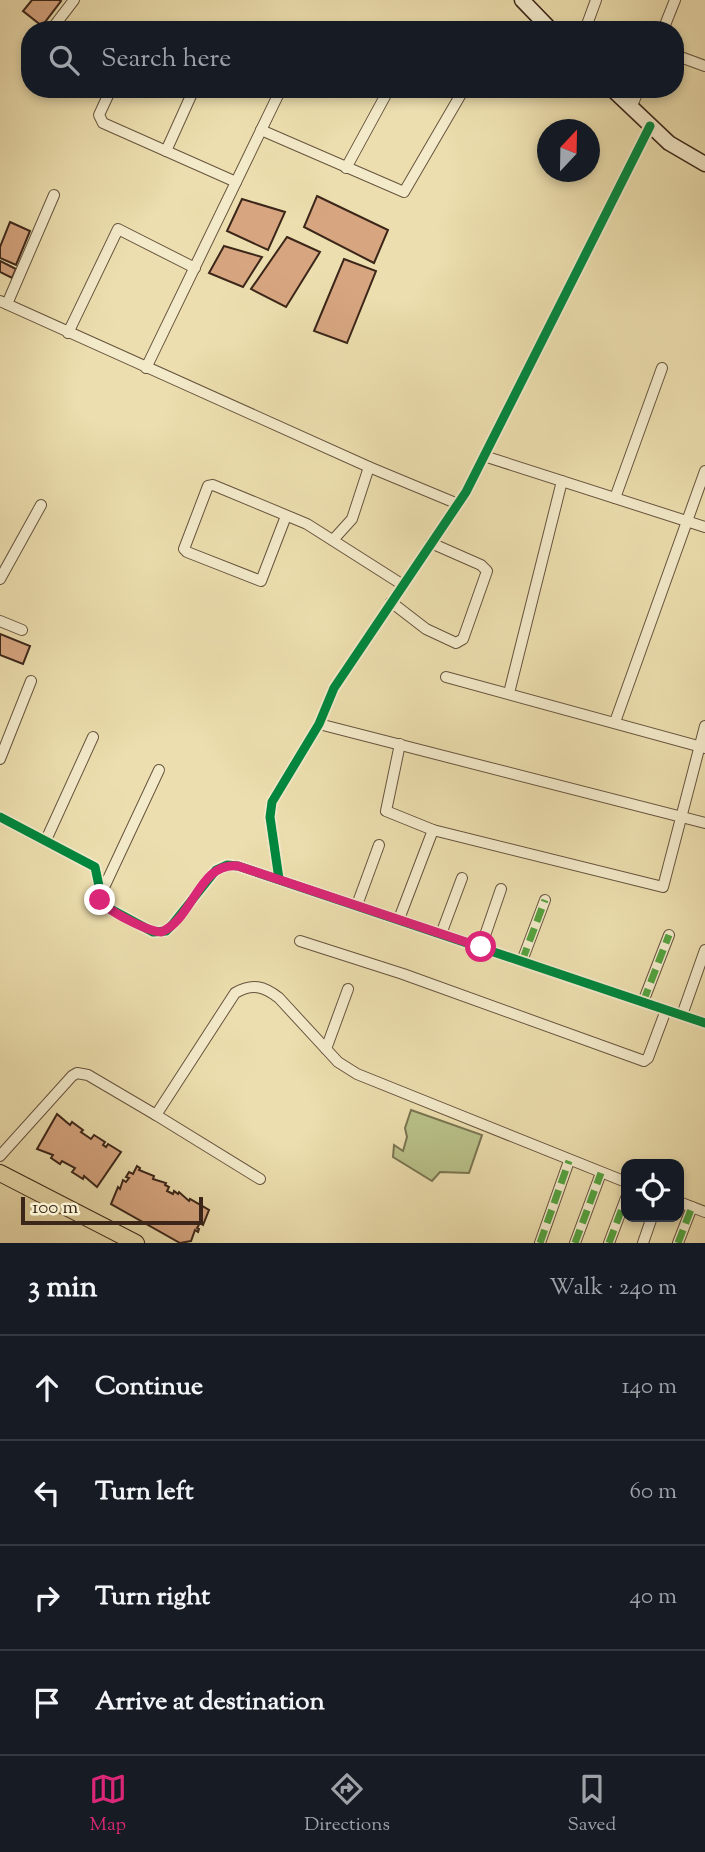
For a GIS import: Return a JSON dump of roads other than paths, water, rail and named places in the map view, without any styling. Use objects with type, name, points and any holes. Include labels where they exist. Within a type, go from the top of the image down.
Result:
[{"type":"main road","points":[[0,1173],[136,1243]]},
{"type":"street","points":[[58,21],[74,0]]},
{"type":"street","points":[[522,0],[541,21]]},
{"type":"street","points":[[588,21],[596,0]]},
{"type":"street","points":[[667,21],[675,0]]},
{"type":"street","points":[[684,58],[705,66]]},
{"type":"street","points":[[107,98],[99,115],[103,123],[236,183]]},
{"type":"street","points":[[166,151],[190,98]]},
{"type":"street","points":[[146,368],[277,98]]},
{"type":"street","points":[[346,168],[385,98]]},
{"type":"street","points":[[261,130],[404,192],[459,98]]},
{"type":"street","points":[[621,98],[677,149],[705,164]]},
{"type":"street","points":[[631,108],[635,98]]},
{"type":"street","points":[[279,879],[270,810],[275,796],[319,724],[334,688],[458,504],[650,126]]},
{"type":"street","points":[[54,195],[4,302],[146,368],[458,504]]},
{"type":"street","points":[[68,333],[118,229],[195,268]]},
{"type":"street","points":[[615,498],[662,368]]},
{"type":"street","points":[[484,456],[705,527]]},
{"type":"street","points":[[333,540],[352,519],[369,467]]},
{"type":"street","points":[[615,722],[705,471]]},
{"type":"street","points":[[509,693],[562,481]]},
{"type":"street","points":[[286,516],[261,581],[184,549],[210,485],[307,524],[403,585]]},
{"type":"street","points":[[0,579],[41,505]]},
{"type":"street","points":[[391,602],[432,632],[456,643],[463,639],[487,572],[481,565],[432,543]]},
{"type":"street","points":[[0,621],[22,630]]},
{"type":"street","points":[[446,677],[702,747]]},
{"type":"street","points":[[0,759],[31,681]]},
{"type":"street","points":[[319,724],[705,824]]},
{"type":"street","points":[[400,744],[386,811],[433,830],[663,887],[679,817],[702,747],[705,726]]},
{"type":"street","points":[[46,840],[93,737]]},
{"type":"street","points":[[100,897],[159,770]]},
{"type":"street","points":[[0,817],[95,867],[100,897],[106,907],[149,930],[161,932],[175,923],[212,874],[221,867],[238,866],[705,1023]]},
{"type":"street","points":[[399,919],[433,830]]},
{"type":"street","points":[[357,905],[379,845]]},
{"type":"street","points":[[441,934],[462,878]]},
{"type":"street","points":[[481,947],[501,889]]},
{"type":"street","points":[[522,961],[545,900]]},
{"type":"street","points":[[643,1002],[669,935]]},
{"type":"street","points":[[300,941],[415,979],[643,1061],[648,1058],[666,1010]]},
{"type":"street","points":[[682,1015],[705,950]]},
{"type":"street","points":[[156,1115],[236,993],[244,988],[260,987],[268,990],[346,1068],[375,1083],[621,1180]]},
{"type":"street","points":[[326,1049],[348,989]]},
{"type":"street","points":[[0,1156],[77,1073],[88,1075],[260,1179]]},
{"type":"street","points":[[540,1243],[569,1161]]},
{"type":"street","points":[[575,1243],[601,1173]]},
{"type":"street","points":[[684,1204],[705,1212]]},
{"type":"street","points":[[678,1243],[692,1207]]},
{"type":"street","points":[[609,1243],[621,1211]]},
{"type":"street","points":[[643,1243],[650,1222]]}]
